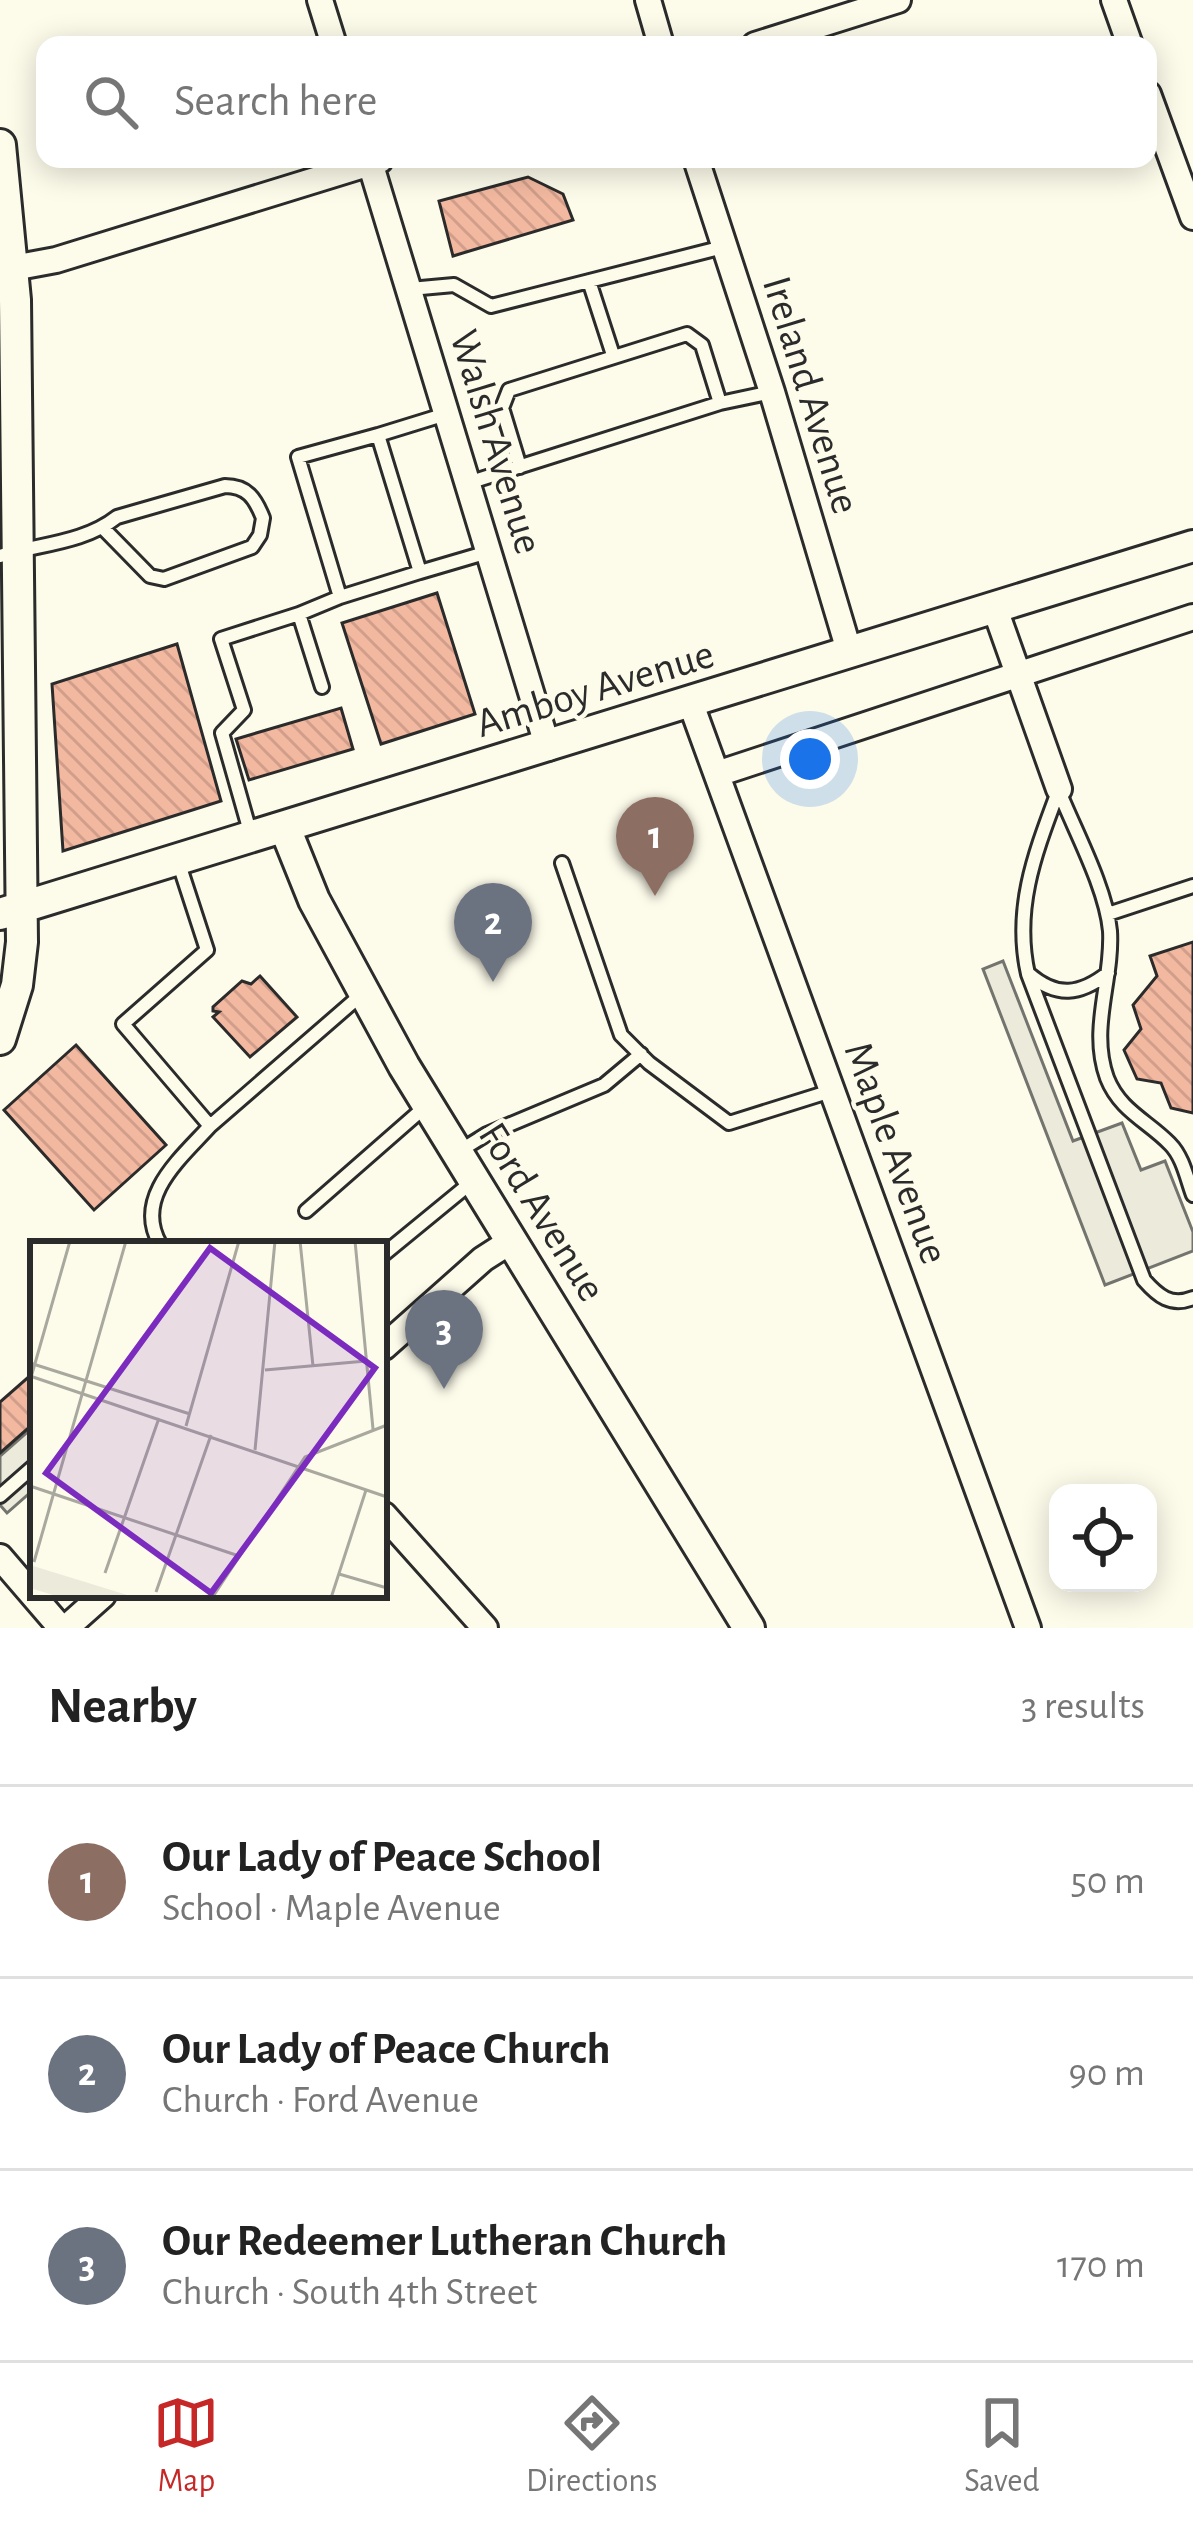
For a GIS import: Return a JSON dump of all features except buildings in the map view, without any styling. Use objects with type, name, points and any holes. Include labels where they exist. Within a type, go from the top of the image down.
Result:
[{"type":"street","points":[[320,0],[331,36]]},
{"type":"street","points":[[648,0],[658,36]]},
{"type":"street","points":[[784,36],[898,0]]},
{"type":"street","points":[[1114,0],[1127,36]]},
{"type":"street","points":[[1157,119],[1193,217]]},
{"type":"street","points":[[0,1039],[21,965],[10,911],[8,401],[13,268],[1,166]]},
{"type":"street","points":[[13,268],[56,260],[349,168]]},
{"type":"street","name":"Walsh Avenue","points":[[376,168],[548,748]]},
{"type":"street","name":"Ireland Avenue","points":[[698,168],[772,392],[850,654]]},
{"type":"street","name":"Amboy Avenue","points":[[10,911],[1193,546]]},
{"type":"street","points":[[994,609],[1059,790]]},
{"type":"street","points":[[717,774],[1193,617]]},
{"type":"street","name":"Maple Avenue","points":[[692,704],[1028,1628]]},
{"type":"street","name":"Ford Avenue","points":[[285,828],[314,901],[427,1105],[749,1628]]},
{"type":"street","points":[[387,1344],[483,1259],[511,1241]]},
{"type":"street","points":[[387,1518],[485,1628]]},
{"type":"street","points":[[0,1557],[30,1590]]},
{"type":"street","points":[[37,1598],[64,1628],[99,1598]]},
{"type":"lane","points":[[409,290],[454,285],[491,306],[723,247]]},
{"type":"lane","points":[[589,281],[613,356]]},
{"type":"lane","points":[[520,467],[502,408],[509,390],[613,356],[687,334],[702,345],[721,403]]},
{"type":"lane","points":[[467,484],[721,403],[772,392]]},
{"type":"lane","points":[[340,597],[298,457],[446,414]]},
{"type":"lane","points":[[378,434],[420,572]]},
{"type":"lane","points":[[9,554],[225,486],[239,486],[250,494],[263,518],[260,535],[251,547],[164,578],[150,576],[103,528]]},
{"type":"lane","points":[[252,838],[222,733],[244,710],[221,639],[488,552]]},
{"type":"lane","points":[[299,614],[322,687]]},
{"type":"lane","points":[[1059,790],[1108,914],[1108,973],[1099,1020],[1107,1078],[1130,1113],[1174,1148],[1193,1195]]},
{"type":"lane","points":[[1059,790],[1025,886],[1023,953],[1028,974],[1144,1280],[1172,1302],[1193,1298]]},
{"type":"lane","points":[[178,862],[207,950],[123,1024],[209,1126]]},
{"type":"lane","points":[[562,863],[621,1035],[640,1054],[729,1123],[832,1091]]},
{"type":"lane","points":[[1108,914],[1193,886]]},
{"type":"lane","points":[[1028,974],[1056,992],[1082,988],[1108,973]]},
{"type":"lane","points":[[159,1241],[152,1218],[162,1179],[209,1126],[363,993]]},
{"type":"lane","points":[[457,1153],[488,1134],[604,1085],[640,1054]]},
{"type":"lane","points":[[306,1211],[427,1105]]},
{"type":"lane","points":[[387,1252],[474,1181]]},
{"type":"lane","points":[[0,1496],[30,1470]]},
{"type":"shaded area","points":[[1003,961],[1073,1141],[1122,1123],[1141,1170],[1165,1161],[1193,1232],[1193,1251],[1105,1285],[983,969]]},
{"type":"shaded area","points":[[30,1430],[30,1493],[7,1513],[0,1505],[0,1456]]},
{"type":"place","name":"Our Lady of Peace School","points":[[655,896]]},
{"type":"place","name":"Our Lady of Peace Church","points":[[493,982]]},
{"type":"place","name":"Our Redeemer Lutheran Church","points":[[444,1389]]}]
